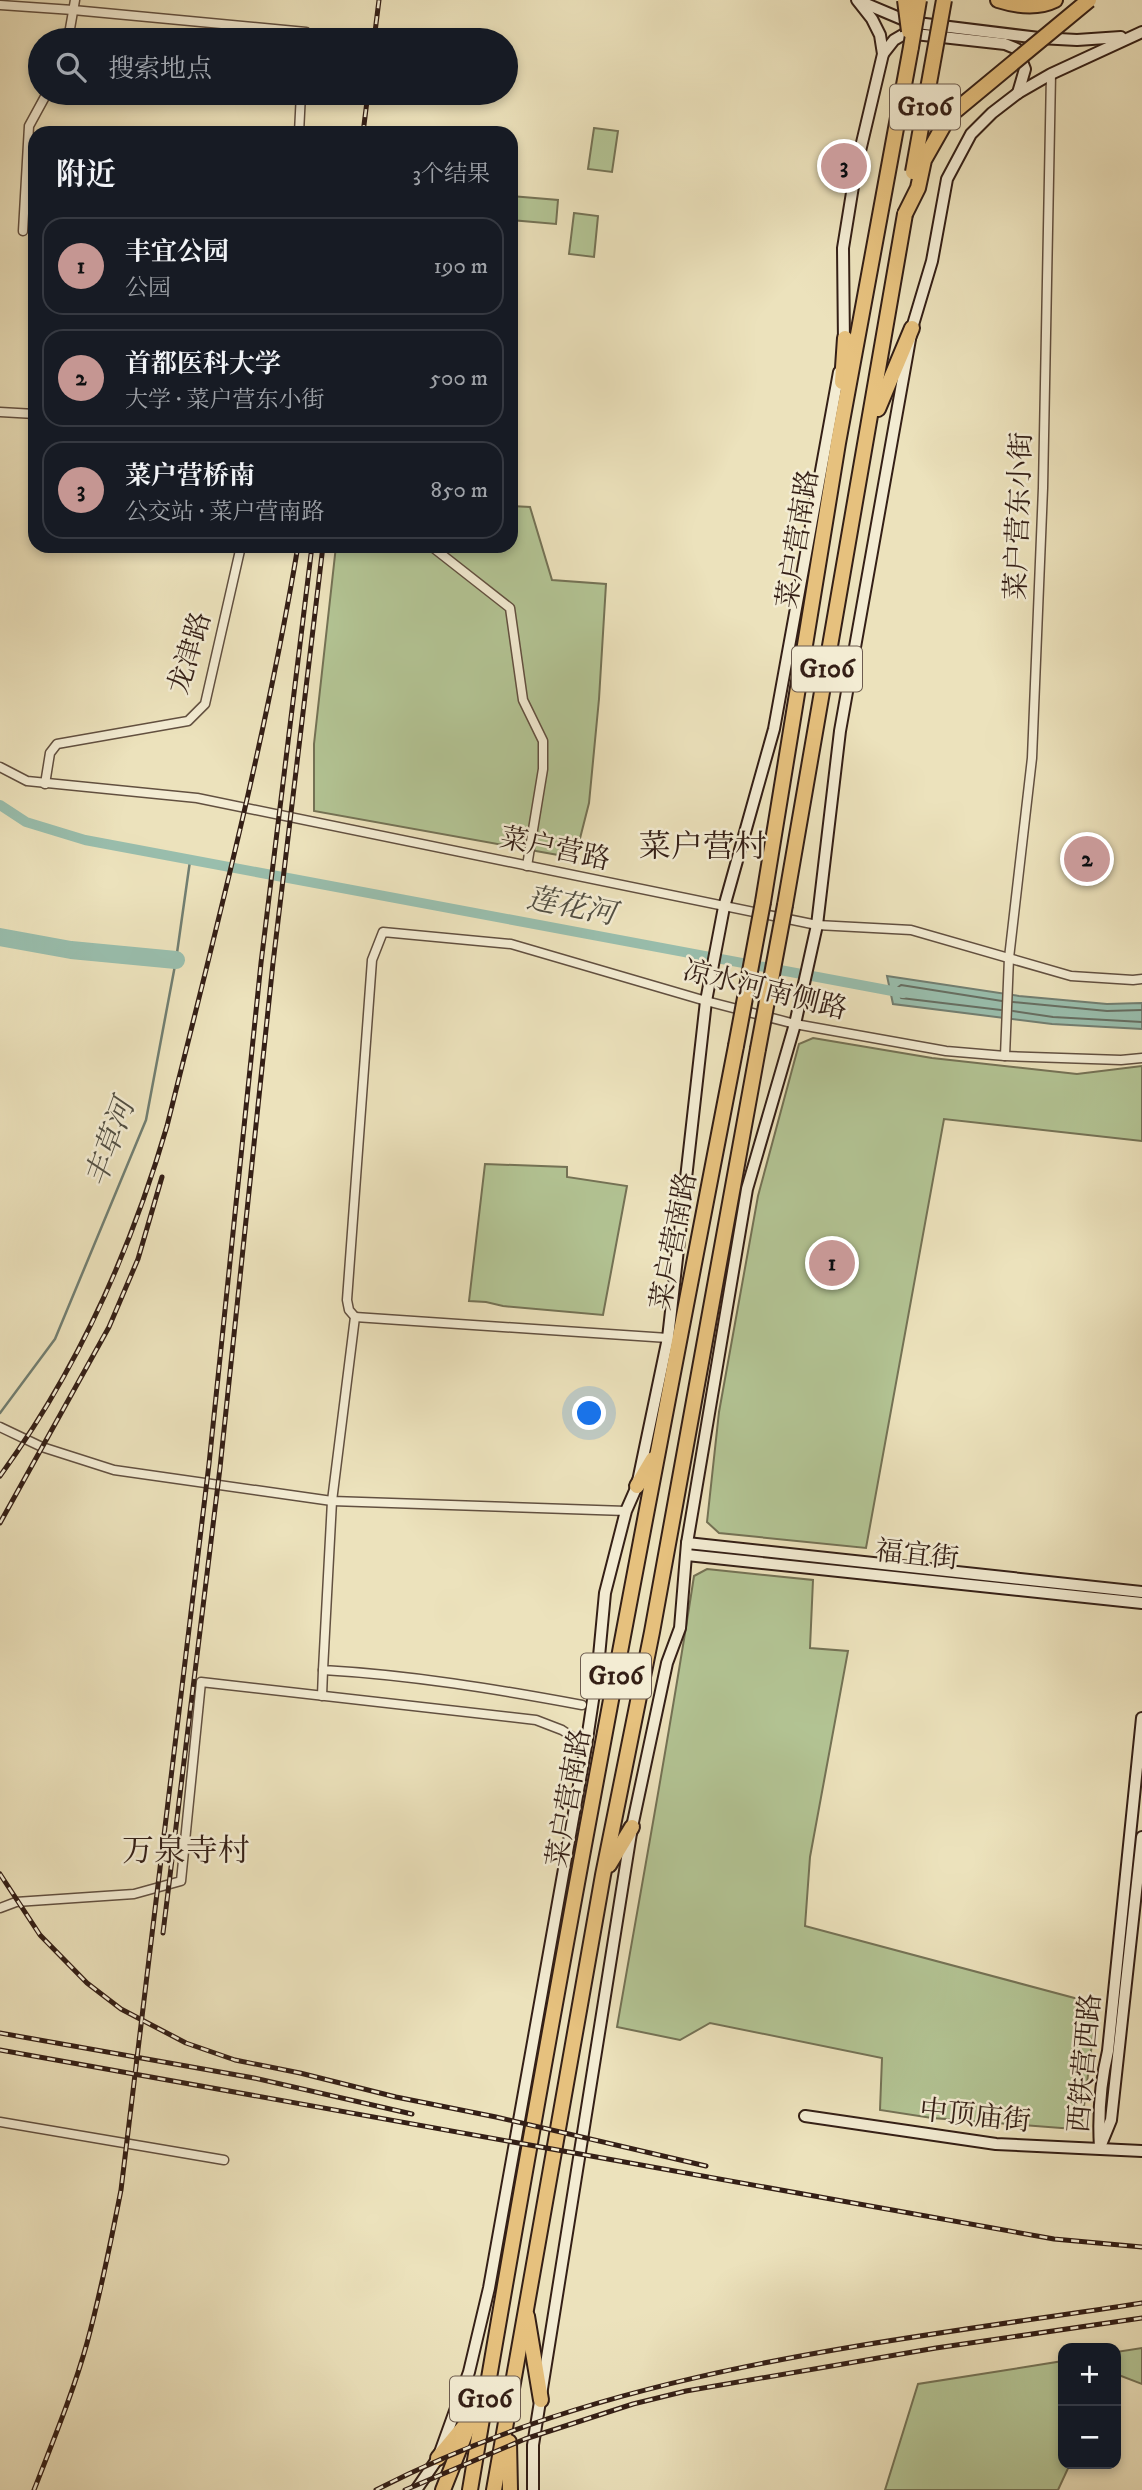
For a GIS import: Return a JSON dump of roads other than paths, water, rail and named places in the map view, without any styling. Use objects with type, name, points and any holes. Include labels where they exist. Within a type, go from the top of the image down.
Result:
[{"type":"highway","points":[[905,0],[911,47]]},
{"type":"highway","name":"菜户营南路","points":[[470,2490],[658,1448],[763,902],[838,443],[919,0]]},
{"type":"highway","name":"G106","points":[[905,214],[944,0]]},
{"type":"highway","points":[[998,0],[1023,6],[1037,6],[1055,0]]},
{"type":"highway","points":[[905,214],[918,188],[924,160],[949,116],[1088,0]]},
{"type":"highway","name":"菜户营南路","points":[[494,2490],[603,1875],[654,1623],[785,905],[905,214]]},
{"type":"highway","points":[[868,433],[912,328]]},
{"type":"highway","points":[[838,443],[845,338]]},
{"type":"highway","points":[[637,1486],[658,1448]]},
{"type":"highway","points":[[603,1875],[632,1827]]},
{"type":"highway","points":[[525,2304],[541,2399]]},
{"type":"highway","points":[[443,2490],[474,2414],[501,2308]]},
{"type":"highway","points":[[508,2409],[510,2490]]},
{"type":"highway","points":[[438,2458],[474,2414]]},
{"type":"street","points":[[70,28],[75,0]]},
{"type":"street","points":[[857,0],[909,22],[1039,38],[1077,40],[1129,37]]},
{"type":"street","points":[[857,0],[872,19],[880,35],[883,54]]},
{"type":"street","points":[[0,5],[73,10],[234,28]]},
{"type":"street","points":[[883,54],[894,40],[906,33],[1005,44],[1017,49],[1025,69],[1018,93]]},
{"type":"street","points":[[533,2490],[533,2445],[632,1827],[667,1663],[680,1628],[687,1549],[747,1189],[795,1024],[817,925],[840,731],[912,328],[932,261],[947,179],[971,134],[1018,93],[1051,74],[1142,33]]},
{"type":"street","name":"菜户营南路","points":[[416,2490],[438,2458],[469,2372],[489,2288],[586,1746],[598,1667],[605,1593],[626,1511],[637,1486],[668,1338],[706,1001],[724,906],[774,729],[845,338],[843,248],[856,168],[883,54]]},
{"type":"street","name":"菜户营东小街","points":[[1005,1056],[1009,958],[1032,758],[1044,488],[1051,74]]},
{"type":"street","points":[[29,126],[40,105]]},
{"type":"street","points":[[300,126],[301,105]]},
{"type":"street","points":[[23,231],[28,144]]},
{"type":"street","points":[[0,412],[28,414]]},
{"type":"street","name":"龙津路","points":[[45,784],[50,753],[57,744],[188,720],[205,704],[240,553]]},
{"type":"street","points":[[440,553],[510,608],[523,700],[543,741],[543,769],[527,866]]},
{"type":"street","name":"菜户营路","points":[[0,767],[27,781],[197,798],[817,925],[911,930],[1071,976],[1132,980],[1142,978]]},
{"type":"street","name":"凉水河南侧路","points":[[355,1317],[349,1310],[348,1286],[372,960],[383,932],[511,944],[795,1024],[946,1051],[1005,1056],[1121,1060],[1142,1058]]},
{"type":"street","points":[[322,1696],[332,1500],[355,1317],[668,1338]]},
{"type":"street","points":[[0,1427],[42,1447],[114,1470],[332,1500],[626,1511]]},
{"type":"street","name":"福宜街","points":[[687,1549],[1142,1592]]},
{"type":"street","name":"福宜街","points":[[687,1549],[1142,1602]]},
{"type":"street","points":[[323,1671],[369,1673],[461,1684],[582,1705]]},
{"type":"street","points":[[0,1908],[16,1902],[134,1894],[181,1881],[201,1682],[536,1720],[562,1730],[586,1746]]},
{"type":"street","name":"西铁营西路","points":[[1100,2148],[1098,2120],[1101,2086],[1108,2051],[1142,1718]]},
{"type":"street","name":"西铁营西路","points":[[1100,2148],[1111,2120],[1142,1837]]},
{"type":"street","name":"中顶庙街","points":[[805,2116],[996,2144],[1142,2151]]},
{"type":"street","points":[[0,2122],[224,2160]]},
{"type":"water","points":[[887,976],[1019,996],[1107,1004],[1142,1003],[1142,1029],[1052,1024],[893,1004]]},
{"type":"waterway","name":"莲花河","points":[[0,805],[26,822],[85,840],[903,993]]},
{"type":"waterway","name":"丰草河","points":[[0,1413],[55,1339],[146,1120],[176,960],[190,861]]},
{"type":"waterway","points":[[0,937],[71,950],[176,960]]},
{"type":"railway","points":[[376,28],[379,0]]},
{"type":"railway","points":[[364,126],[366,105]]},
{"type":"railway","points":[[0,1476],[54,1394],[77,1352],[118,1264],[152,1173],[167,1126],[238,838],[297,553]]},
{"type":"railway","points":[[34,2490],[87,2343],[121,2190],[209,1464],[261,963],[311,553]]},
{"type":"railway","points":[[163,1933],[220,1468],[273,963],[322,553]]},
{"type":"railway","points":[[0,1523],[109,1327],[138,1259],[162,1177]]},
{"type":"railway","points":[[0,1874],[40,1935],[87,1983],[121,2009],[186,2043],[235,2060],[706,2166]]},
{"type":"railway","points":[[0,2033],[254,2078],[412,2114]]},
{"type":"railway","points":[[0,2050],[1054,2239],[1142,2247]]},
{"type":"railway","points":[[376,2490],[466,2449],[559,2415],[654,2388],[750,2366],[848,2348],[1142,2303]]},
{"type":"railway","points":[[405,2490],[525,2439],[633,2404],[686,2391],[936,2348],[1142,2318]]},
{"type":"place","name":"菜户营桥南","points":[[844,166]]},
{"type":"place","name":"首都医科大学","points":[[1087,859]]},
{"type":"place","name":"丰宜公园","points":[[832,1263]]},
{"type":"district","name":"菜户营村","points":[[703,848]]},
{"type":"district","name":"万泉寺村","points":[[186,1852]]}]
